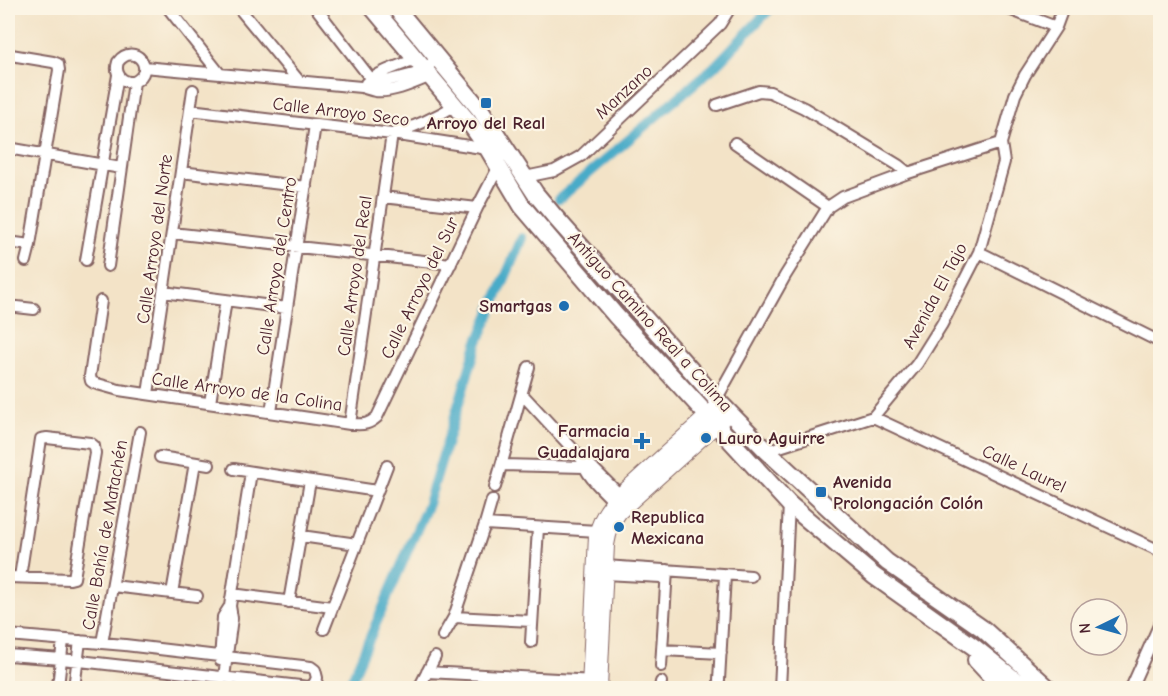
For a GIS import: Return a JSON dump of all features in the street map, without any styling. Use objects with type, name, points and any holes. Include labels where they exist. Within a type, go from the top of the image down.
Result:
[{"type":"main road","name":"Antiguo Camino Real a Colima","points":[[373,8],[430,65],[482,112],[535,193],[555,217],[722,405],[767,451],[887,562],[983,629],[1048,688]]},
{"type":"main road","name":"Antiguo Camino Real a Colima","points":[[396,8],[456,105],[499,166],[522,206],[616,316],[789,504],[874,576],[960,637],[1024,688]]},
{"type":"main road","points":[[960,637],[974,658],[1002,688]]},
{"type":"street","points":[[168,8],[220,74]]},
{"type":"street","points":[[239,8],[299,81]]},
{"type":"street","points":[[316,8],[373,85]]},
{"type":"street","name":"Manzano","points":[[525,177],[554,171],[581,156],[720,24],[730,8]]},
{"type":"street","points":[[1006,8],[1056,27]]},
{"type":"street","name":"Avenida El Tajo","points":[[873,417],[917,364],[942,324],[978,252],[1004,162],[1001,142],[1015,95],[1056,27],[1063,8]]},
{"type":"street","points":[[86,260],[118,75],[117,65],[120,59],[131,54],[142,61],[144,67],[142,76],[134,82],[125,81],[118,75]]},
{"type":"street","points":[[8,56],[58,64],[59,70],[26,261]]},
{"type":"street","points":[[144,67],[361,87],[406,81],[430,65]]},
{"type":"street","points":[[373,85],[430,65]]},
{"type":"street","points":[[108,266],[134,82]]},
{"type":"street","name":"Calle Arroyo del Norte","points":[[148,394],[193,90]]},
{"type":"street","points":[[717,105],[759,91],[770,92],[804,108],[908,173]]},
{"type":"street","points":[[392,134],[414,127],[456,105]]},
{"type":"street","name":"Calle Arroyo Seco","points":[[190,110],[392,134],[488,149]]},
{"type":"street","name":"Calle Arroyo del Centro","points":[[271,412],[315,125]]},
{"type":"street","name":"Calle Arroyo del Real","points":[[350,423],[392,134]]},
{"type":"street","points":[[595,685],[609,534],[614,520],[712,420],[722,405],[785,276],[828,207],[843,197],[1001,142]]},
{"type":"street","points":[[735,143],[828,207]]},
{"type":"street","points":[[8,148],[121,168]]},
{"type":"street","name":"Calle Arroyo del Sur","points":[[370,423],[377,417],[499,166]]},
{"type":"street","points":[[181,172],[306,187]]},
{"type":"street","points":[[383,197],[477,208]]},
{"type":"street","points":[[172,233],[451,264]]},
{"type":"street","points":[[8,242],[30,245]]},
{"type":"street","points":[[978,252],[1161,342]]},
{"type":"street","points":[[164,292],[287,308]]},
{"type":"street","points":[[210,403],[226,300]]},
{"type":"street","name":"Calle Arroyo de la Colina","points":[[101,301],[90,376],[94,383],[119,390],[350,423],[370,423]]},
{"type":"street","points":[[8,306],[34,309]]},
{"type":"street","points":[[495,487],[529,367]]},
{"type":"street","points":[[522,394],[616,498]]},
{"type":"street","points":[[767,451],[873,417]]},
{"type":"street","name":"Calle Laurel","points":[[873,417],[1161,551]]},
{"type":"street","points":[[595,685],[597,533],[604,512],[616,498],[712,420]]},
{"type":"street","name":"Calle Bahía de Matachén","points":[[102,643],[140,432]]},
{"type":"street","points":[[8,577],[74,578],[95,453],[94,446],[90,443],[41,439],[20,577]]},
{"type":"street","points":[[160,457],[209,465]]},
{"type":"street","points":[[172,593],[195,463]]},
{"type":"street","points":[[502,465],[585,463]]},
{"type":"street","points":[[324,628],[387,466]]},
{"type":"street","points":[[234,469],[377,491]]},
{"type":"street","points":[[221,677],[224,657],[223,617],[231,600],[251,472]]},
{"type":"street","points":[[289,602],[310,481]]},
{"type":"street","points":[[443,636],[454,617],[492,501]]},
{"type":"street","points":[[780,688],[789,504]]},
{"type":"street","points":[[485,524],[568,530],[571,528],[597,533]]},
{"type":"street","points":[[531,642],[538,528]]},
{"type":"street","points":[[301,536],[357,544]]},
{"type":"street","points":[[605,570],[751,576]]},
{"type":"street","points":[[661,666],[667,574]]},
{"type":"street","points":[[719,680],[725,574]]},
{"type":"street","points":[[113,586],[197,596]]},
{"type":"street","points":[[231,600],[289,602],[332,607]]},
{"type":"street","points":[[454,617],[532,621]]},
{"type":"street","points":[[1131,688],[1161,623]]},
{"type":"street","points":[[8,635],[124,645],[311,667],[315,670],[317,678],[309,687],[62,658],[8,655]]},
{"type":"street","points":[[57,688],[63,640]]},
{"type":"street","points":[[74,688],[80,641]]},
{"type":"street","points":[[122,665],[124,645]]},
{"type":"street","points":[[662,650],[721,653]]},
{"type":"street","points":[[419,688],[435,657]]},
{"type":"street","points":[[290,665],[297,673],[296,681],[290,685]]},
{"type":"street","points":[[427,672],[552,688]]},
{"type":"street","points":[[527,685],[595,685]]},
{"type":"waterway","points":[[559,199],[714,67],[771,8]]},
{"type":"waterway","points":[[348,688],[428,504],[477,344],[522,238]]},
{"type":"place","name":"Arroyo del Real","points":[[486,103]]},
{"type":"place","name":"Smartgas","points":[[564,306]]},
{"type":"place","name":"Lauro Aguirre","points":[[706,438]]},
{"type":"place","name":"Farmacia Guadalajara","points":[[642,441]]},
{"type":"place","name":"Avenida Prolongación Colón","points":[[821,492]]},
{"type":"place","name":"Republica Mexicana","points":[[619,527]]}]
